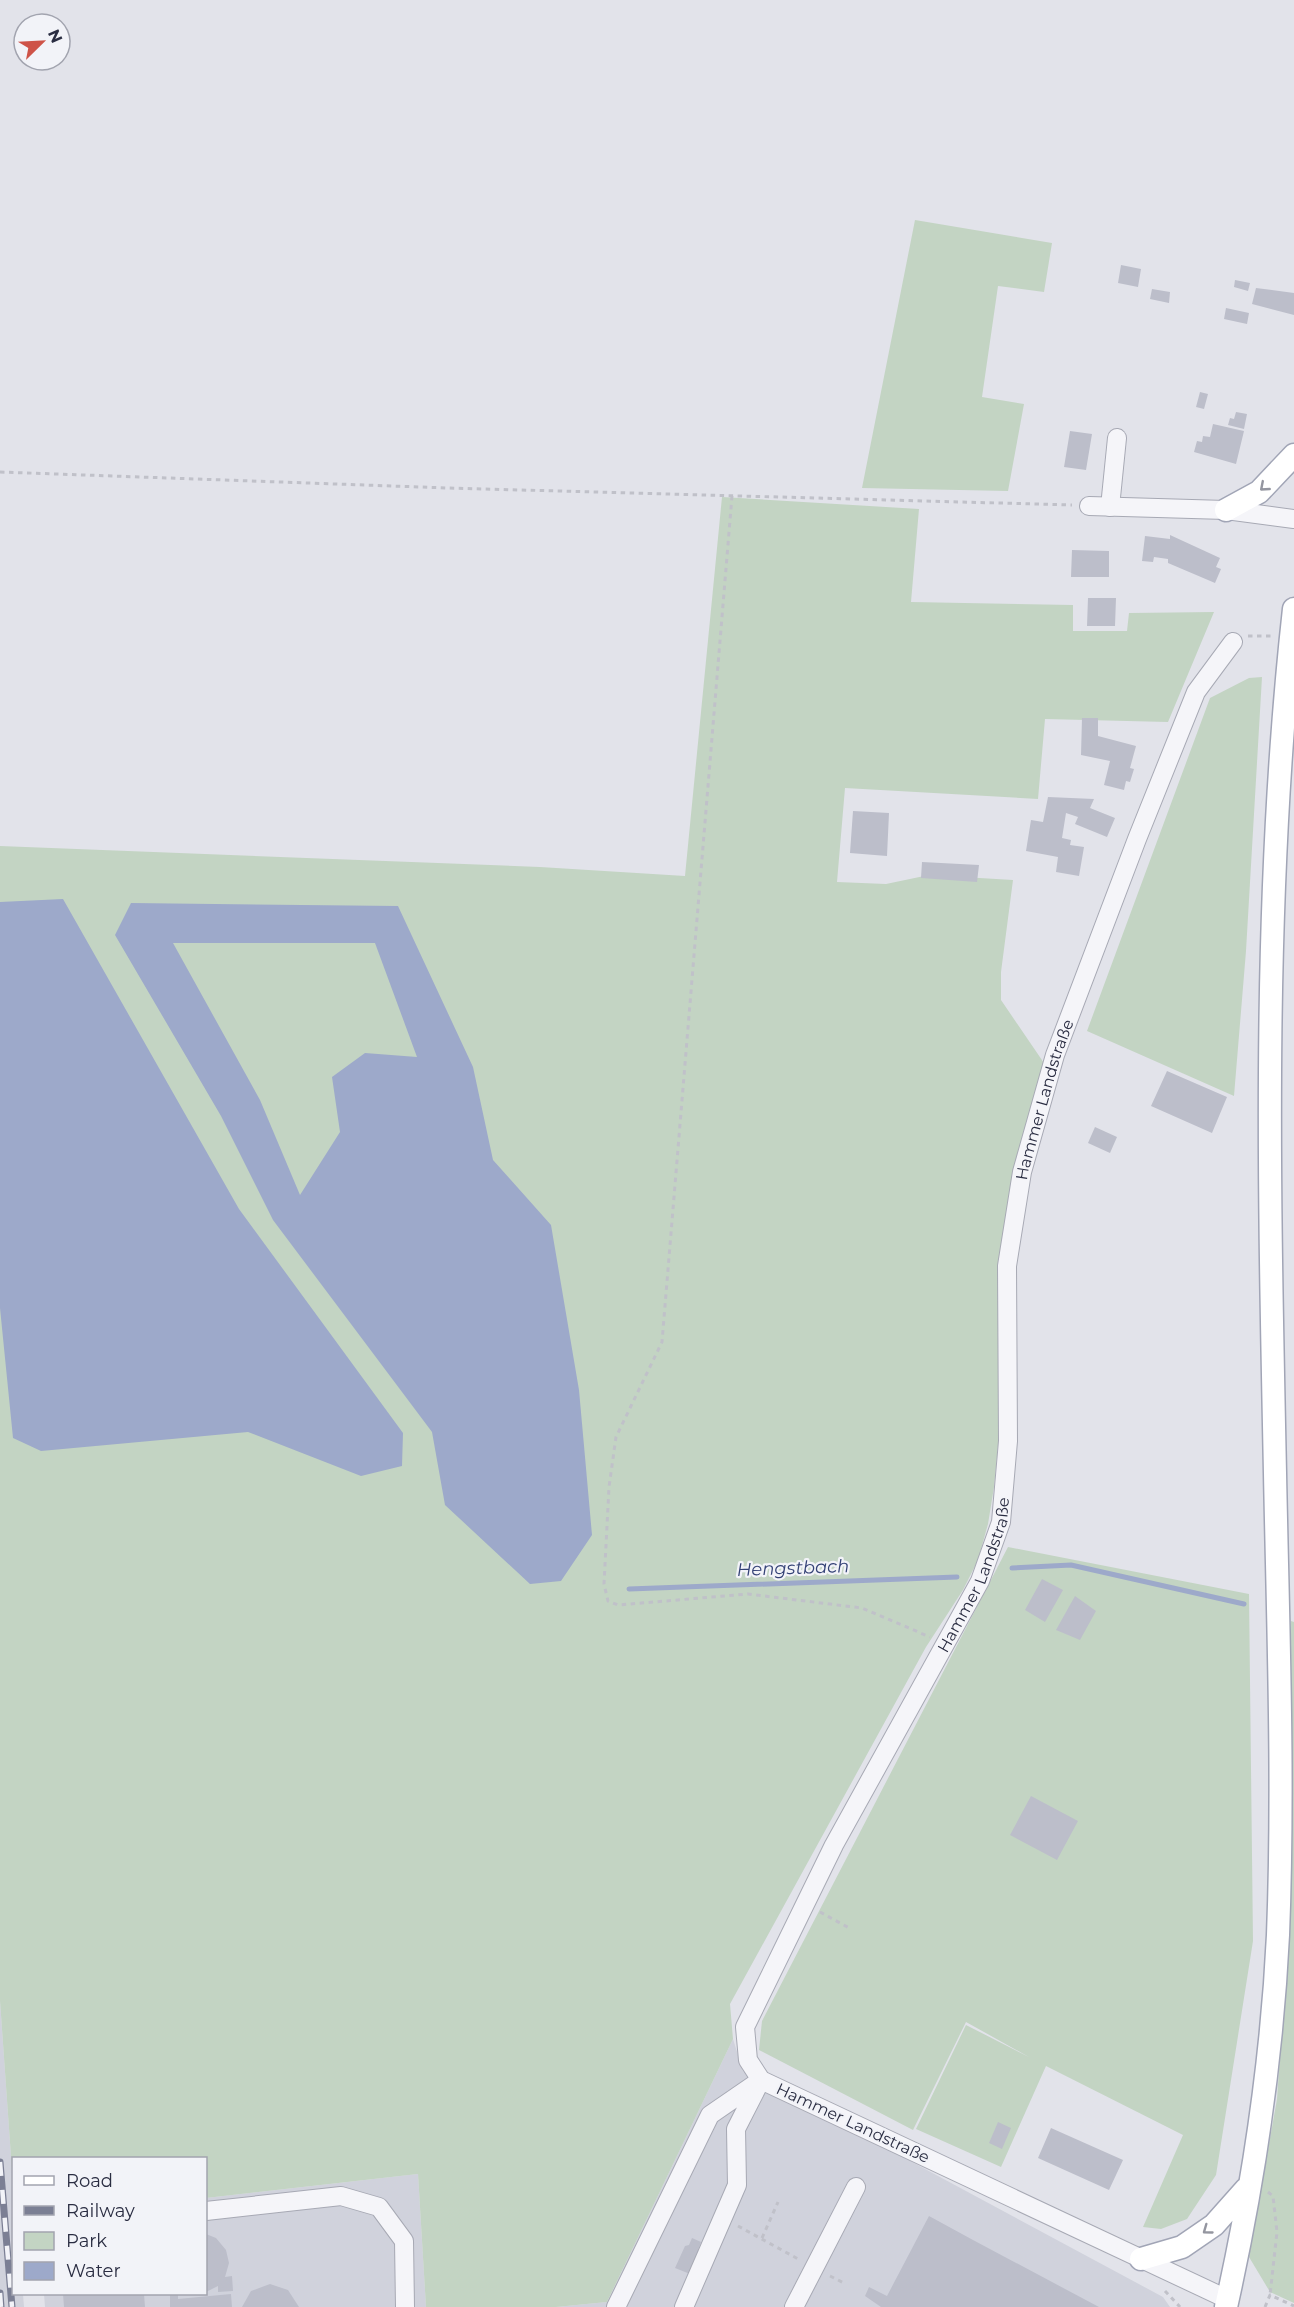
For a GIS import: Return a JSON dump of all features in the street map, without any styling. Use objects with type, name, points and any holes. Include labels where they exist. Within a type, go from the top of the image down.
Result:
[{"type":"main road","points":[[1227,510],[1259,492],[1294,455]]},
{"type":"main road","name":"Hammer Landstraße","points":[[1227,2303],[1264,2079],[1277,1939],[1280,1855],[1280,1709],[1268,1120],[1270,957],[1294,609]]},
{"type":"main road","points":[[1144,2260],[1182,2247],[1214,2225],[1248,2182]]},
{"type":"street","points":[[1110,507],[1116,438]]},
{"type":"street","points":[[1089,506],[1227,510],[1294,519]]},
{"type":"street","name":"Hammer Landstraße","points":[[1227,2303],[1144,2260],[761,2080],[748,2060],[745,2026],[834,1845],[980,1581],[1001,1522],[1008,1441],[1007,1266],[1022,1172],[1055,1055],[1137,839],[1196,692],[1233,642]]},
{"type":"street","points":[[684,2307],[737,2185],[736,2129],[761,2080]]},
{"type":"street","points":[[616,2307],[710,2115],[761,2080]]},
{"type":"street","points":[[794,2307],[816,2269],[856,2187]]},
{"type":"street","points":[[207,2211],[341,2196],[379,2207],[404,2241],[405,2307]]},
{"type":"path","points":[[0,472],[1089,506]]},
{"type":"path","points":[[732,496],[662,1342],[616,1437],[609,1487],[604,1584],[608,1601],[618,1605],[748,1594],[862,1608],[921,1632],[944,1645]]},
{"type":"path","points":[[1233,642],[1242,636],[1293,633]]},
{"type":"path","points":[[805,1904],[851,1929]]},
{"type":"path","points":[[1248,2182],[1273,2196],[1276,2232],[1270,2295],[1264,2307]]},
{"type":"path","points":[[762,2239],[778,2202]]},
{"type":"path","points":[[723,2218],[844,2283]]},
{"type":"path","points":[[1270,2295],[1294,2306]]},
{"type":"shaded area","points":[[0,2001],[12,2171],[12,2295],[23,2295],[24,2307],[0,2307]]},
{"type":"shaded area","points":[[733,2039],[743,2071],[1163,2297],[1170,2307],[556,2307],[607,2302]]},
{"type":"shaded area","points":[[418,2174],[426,2307],[45,2307],[44,2295],[207,2295],[207,2198]]},
{"type":"green space","points":[[915,220],[1052,243],[1044,292],[998,286],[982,397],[1024,404],[1008,491],[862,488]]},
{"type":"green space","points":[[722,497],[919,509],[911,602],[1073,605],[1073,631],[1127,631],[1129,613],[1214,612],[1168,722],[1045,719],[1038,799],[845,788],[837,882],[886,884],[929,875],[1013,880],[1001,972],[1001,1000],[1046,1066],[1030,1117],[994,1487],[988,1524],[978,1560],[963,1590],[926,1647],[730,2004],[733,2039],[607,2302],[556,2307],[426,2307],[418,2174],[207,2198],[207,2157],[12,2157],[12,2171],[0,2001],[0,846],[540,867],[685,876]]},
{"type":"green space","points":[[1262,677],[1246,951],[1234,1096],[1087,1031],[1210,698],[1249,678]]},
{"type":"green space","points":[[1008,1547],[1249,1594],[1253,1941],[1216,2175],[1187,2219],[1161,2229],[1143,2227],[1183,2135],[1046,2066],[1001,2167],[916,2129],[966,2025],[1029,2057],[966,2022],[913,2130],[759,2050],[762,2021]]},
{"type":"green space","points":[[1291,1621],[1294,1622],[1294,2303],[1270,2292],[1249,2257],[1277,2099],[1288,1939],[1292,1812]]},
{"type":"water","points":[[63,899],[239,1209],[403,1433],[402,1466],[361,1476],[248,1432],[41,1451],[13,1438],[0,1308],[0,902]]},
{"type":"water","points":[[131,903],[398,906],[473,1067],[493,1160],[551,1225],[579,1390],[592,1535],[561,1581],[530,1584],[445,1505],[432,1432],[273,1220],[221,1116],[115,935]],"holes":[[[173,943],[375,943],[417,1057],[365,1053],[332,1077],[340,1132],[300,1195],[260,1100]]]},
{"type":"building","points":[[1121,265],[1141,269],[1138,287],[1118,283]]},
{"type":"building","points":[[1235,280],[1250,283],[1248,291],[1234,287]]},
{"type":"building","points":[[1256,288],[1294,293],[1294,315],[1252,304]]},
{"type":"building","points":[[1152,289],[1170,292],[1169,303],[1150,299]]},
{"type":"building","points":[[1226,308],[1249,313],[1247,324],[1224,319]]},
{"type":"building","points":[[1200,392],[1208,394],[1204,409],[1196,407]]},
{"type":"building","points":[[1236,412],[1247,414],[1244,429],[1228,425],[1230,418],[1234,419]]},
{"type":"building","points":[[1213,424],[1244,431],[1236,464],[1194,452],[1197,441],[1202,442],[1203,436],[1210,437]]},
{"type":"building","points":[[1070,431],[1092,434],[1086,470],[1064,467]]},
{"type":"building","points":[[1170,535],[1220,558],[1216,567],[1221,569],[1215,583],[1168,563],[1168,559],[1154,557],[1153,562],[1142,561],[1145,536],[1170,539]]},
{"type":"building","points":[[1072,550],[1109,551],[1109,577],[1071,577]]},
{"type":"building","points":[[1088,598],[1116,598],[1115,626],[1087,626]]},
{"type":"building","points":[[1082,718],[1098,718],[1098,736],[1136,746],[1130,768],[1134,769],[1130,782],[1126,781],[1124,790],[1104,785],[1110,761],[1081,755]]},
{"type":"building","points":[[1048,797],[1094,799],[1090,808],[1115,818],[1107,837],[1075,824],[1078,817],[1066,813],[1062,838],[1071,840],[1070,845],[1084,847],[1079,876],[1056,872],[1058,857],[1026,851],[1031,820],[1043,822]]},
{"type":"building","points":[[853,811],[889,813],[887,856],[850,853]]},
{"type":"building","points":[[922,862],[979,865],[977,882],[921,878]]},
{"type":"building","points":[[1167,1071],[1227,1097],[1212,1133],[1151,1106]]},
{"type":"building","points":[[1095,1127],[1117,1137],[1110,1153],[1088,1143]]},
{"type":"building","points":[[1042,1579],[1063,1590],[1045,1622],[1025,1610]]},
{"type":"building","points":[[1075,1596],[1096,1611],[1080,1640],[1056,1630]]},
{"type":"building","points":[[1031,1796],[1078,1821],[1057,1860],[1010,1835]]},
{"type":"building","points":[[998,2122],[1011,2128],[1002,2149],[989,2143]]},
{"type":"building","points":[[1051,2128],[1123,2160],[1109,2190],[1038,2158]]},
{"type":"building","points":[[929,2216],[1099,2307],[881,2307],[865,2296],[869,2287],[887,2296]]},
{"type":"building","points":[[207,2234],[216,2238],[226,2250],[229,2263],[225,2277],[232,2276],[233,2291],[218,2292],[218,2286],[207,2292]]},
{"type":"building","points":[[692,2238],[701,2242],[698,2250],[700,2252],[690,2274],[675,2268],[685,2246],[689,2245]]},
{"type":"building","points":[[270,2284],[288,2290],[299,2307],[242,2307],[251,2291]]},
{"type":"building","points":[[231,2294],[232,2307],[170,2307],[170,2295],[178,2295],[178,2299]]},
{"type":"building","points":[[63,2295],[144,2295],[145,2307],[64,2307]]},
{"type":"waterway","name":"Hengstbach","points":[[1012,1568],[1071,1565],[1244,1604]]},
{"type":"waterway","name":"Hengstbach","points":[[629,1589],[957,1577]]},
{"type":"railway","points":[[0,2162],[12,2307]]},
{"type":"railway","points":[[0,2293],[1,2307]]}]
